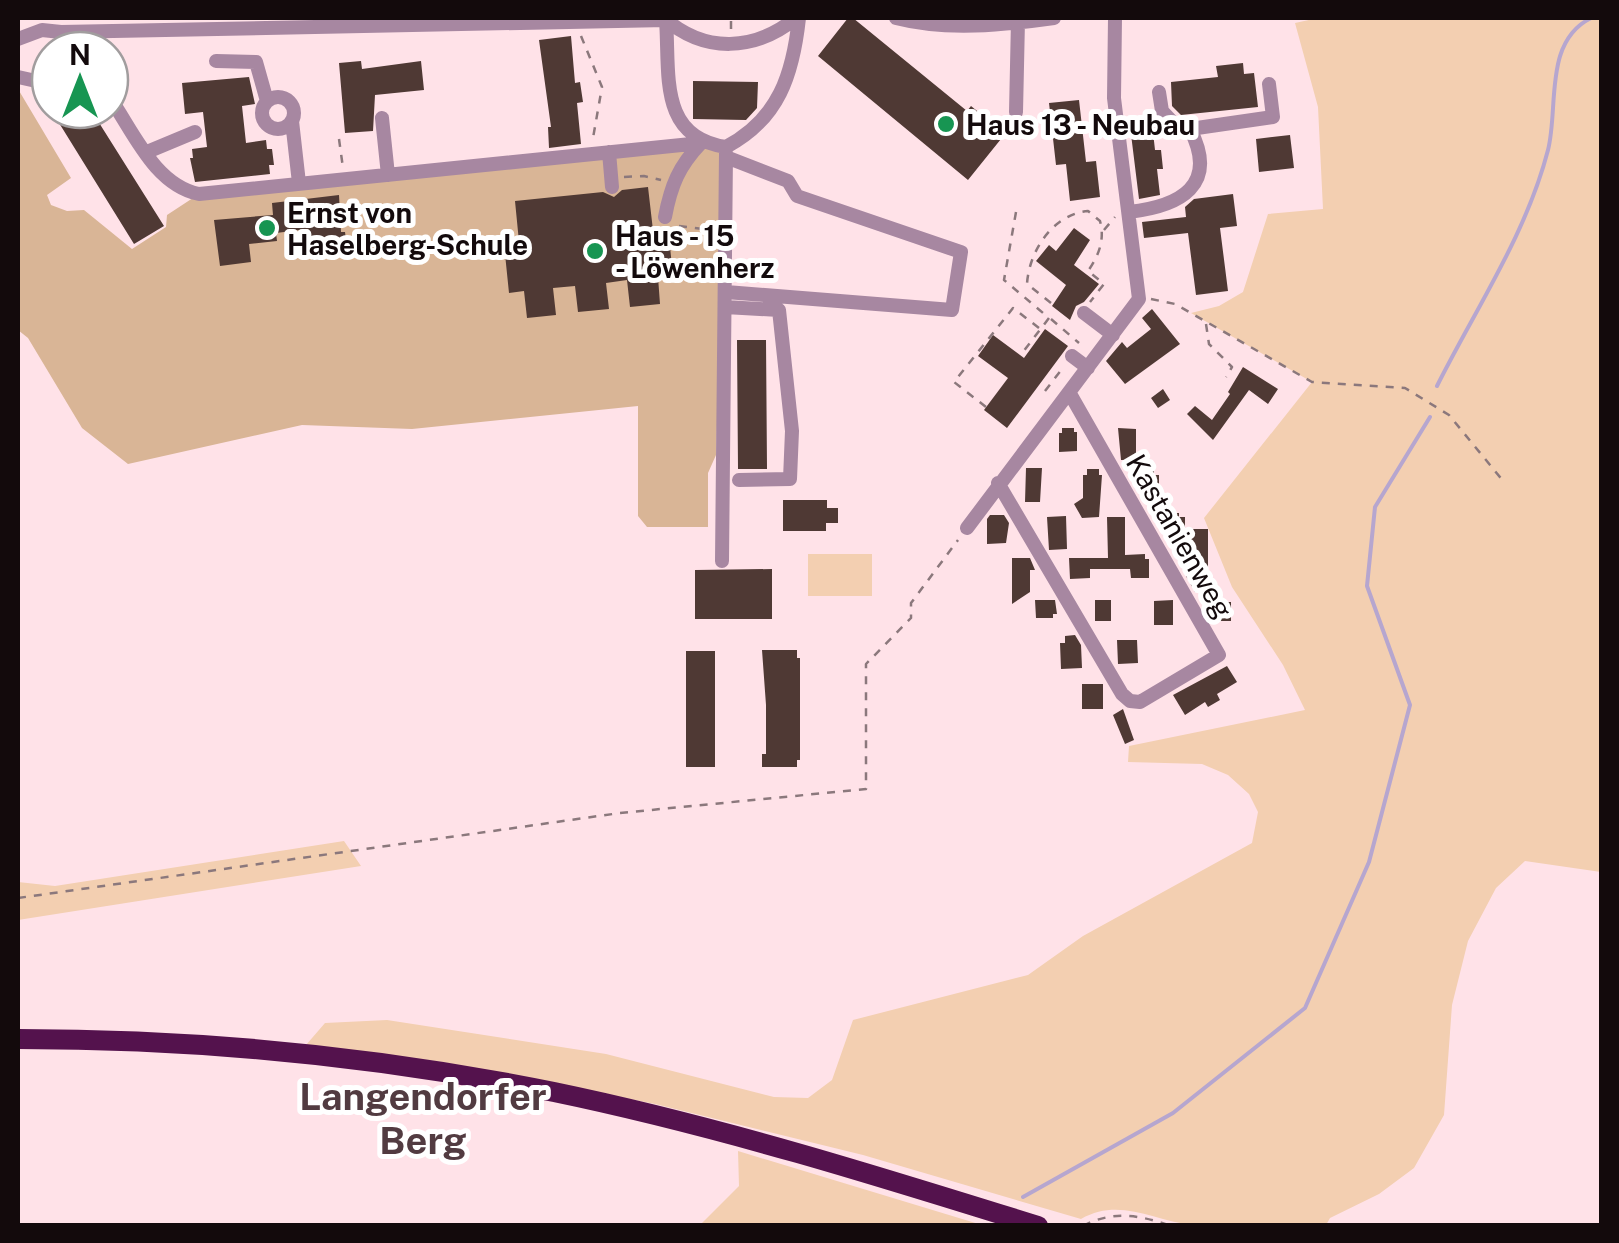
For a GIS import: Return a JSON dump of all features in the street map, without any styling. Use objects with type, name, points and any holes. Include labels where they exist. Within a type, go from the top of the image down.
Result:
[{"type":"highway","points":[[18,1040],[204,1045],[372,1061],[554,1092],[840,1165],[1038,1226]]},
{"type":"street","points":[[130,31],[665,19],[685,34],[730,46],[756,42],[798,18]]},
{"type":"street","points":[[726,152],[757,129],[778,100],[796,48],[798,18]]},
{"type":"street","points":[[896,18],[966,26],[1054,18]]},
{"type":"street","points":[[968,528],[1139,300],[1114,98],[1115,18]]},
{"type":"street","points":[[665,19],[673,107],[681,125],[701,142],[788,181],[797,196],[962,252],[952,310],[726,300]]},
{"type":"street","points":[[1016,112],[1018,20]]},
{"type":"street","points":[[216,61],[256,62],[267,101],[263,112],[268,128],[283,130],[292,121]]},
{"type":"street","points":[[1159,92],[1162,111],[1180,130],[1274,117],[1269,84]]},
{"type":"street","points":[[267,101],[275,96],[286,98],[292,105],[299,183]]},
{"type":"street","points":[[382,118],[388,174]]},
{"type":"street","points":[[130,127],[168,182],[199,194],[701,142]]},
{"type":"street","points":[[1129,212],[1160,208],[1195,183],[1202,167],[1200,148],[1190,128]]},
{"type":"street","points":[[147,152],[196,132]]},
{"type":"street","points":[[665,217],[671,185],[683,162],[701,142]]},
{"type":"street","points":[[609,152],[612,183]]},
{"type":"street","points":[[722,562],[726,152]]},
{"type":"street","points":[[726,300],[778,310],[792,431],[790,479],[739,480]]},
{"type":"street","points":[[1084,313],[1113,335]]},
{"type":"street","points":[[1076,350],[1088,368]]},
{"type":"street","name":"Kastanienweg","points":[[998,483],[1122,694],[1130,701],[1140,702],[1219,655],[1070,392]]},
{"type":"path","points":[[572,23],[587,46],[602,87],[591,154]]},
{"type":"path","points":[[339,139],[344,179]]},
{"type":"path","points":[[612,183],[644,176],[671,185]]},
{"type":"path","points":[[1016,212],[1004,280],[1050,318],[1076,350]]},
{"type":"path","points":[[1051,303],[1026,284],[1032,259],[1052,228],[1066,216],[1094,213],[1100,221],[1102,236],[1096,260],[1088,272],[1104,284],[1084,313]]},
{"type":"path","points":[[665,217],[679,226],[726,232]]},
{"type":"path","points":[[1139,300],[1174,304],[1312,382],[1405,388],[1449,415],[1504,482]]},
{"type":"path","points":[[986,407],[954,382],[1013,308],[1041,329]]},
{"type":"path","points":[[1023,352],[1050,318]]},
{"type":"path","points":[[1205,323],[1209,344],[1232,367],[1226,377]]},
{"type":"path","points":[[18,898],[620,813],[866,789],[866,664],[910,618],[910,603],[968,528]]},
{"type":"path","points":[[1084,1226],[1112,1214],[1171,1226]]},
{"type":"shaded area","points":[[1318,18],[1601,18],[1601,872],[1525,861],[1496,888],[1468,941],[1452,1005],[1444,1115],[1414,1168],[1379,1194],[1330,1218],[1326,1225],[1209,1226],[1123,1210],[1081,1219],[863,1155],[655,1104],[442,1062],[306,1045],[325,1023],[387,1020],[606,1054],[774,1097],[808,1098],[832,1080],[853,1020],[1028,975],[1083,936],[1252,843],[1258,812],[1249,794],[1228,775],[1202,764],[1128,762],[1129,746],[1305,710],[1283,665],[1232,587],[1204,518],[1312,382],[1191,313],[1219,306],[1243,292],[1268,214],[1323,209],[1318,107],[1295,23]]},
{"type":"shaded area","points":[[18,89],[30,109],[30,130],[42,130],[71,178],[47,195],[51,205],[67,211],[84,210],[132,249],[166,227],[167,215],[199,194],[701,143],[726,147],[716,455],[708,473],[708,527],[647,527],[638,516],[638,406],[412,429],[302,425],[128,464],[82,428],[28,338],[18,330]]},
{"type":"shaded area","points":[[808,554],[872,554],[872,596],[808,596]]},
{"type":"shaded area","points":[[344,841],[361,866],[18,920],[18,882],[55,886]]},
{"type":"shaded area","points":[[738,1151],[982,1225],[700,1225],[739,1186]]},
{"type":"building","name":"Haus 13 - Neubau","points":[[848,18],[853,18],[967,111],[971,106],[1005,134],[968,180],[818,56]]},
{"type":"building","points":[[571,36],[575,83],[580,82],[583,102],[577,103],[581,144],[549,148],[551,127],[539,40]]},
{"type":"building","points":[[361,61],[362,69],[421,61],[424,90],[375,95],[373,131],[345,133],[339,63]]},
{"type":"building","points":[[1243,63],[1244,74],[1254,73],[1258,107],[1181,115],[1172,106],[1171,82],[1218,77],[1216,66]]},
{"type":"building","points":[[249,77],[255,104],[242,106],[246,143],[266,140],[274,165],[269,165],[270,174],[195,182],[192,149],[207,147],[203,112],[185,114],[182,83]]},
{"type":"building","points":[[693,81],[758,82],[757,108],[746,120],[693,119]]},
{"type":"building","points":[[1079,100],[1086,162],[1096,161],[1100,197],[1070,201],[1066,164],[1056,165],[1049,103]]},
{"type":"building","points":[[1152,123],[1155,150],[1161,150],[1163,169],[1157,169],[1160,195],[1139,199],[1130,126]]},
{"type":"building","points":[[63,130],[104,130],[164,226],[134,244]]},
{"type":"building","points":[[1290,135],[1294,168],[1259,172],[1256,139]]},
{"type":"building","name":"Haus - 15 - Löwenherz","points":[[648,187],[654,239],[669,237],[673,276],[658,277],[660,304],[630,307],[627,280],[606,283],[609,309],[578,312],[575,286],[553,288],[556,315],[527,318],[524,291],[509,293],[505,254],[520,252],[515,201],[603,192],[614,197],[622,190]]},
{"type":"building","points":[[1233,194],[1237,226],[1220,228],[1228,291],[1196,295],[1188,233],[1144,238],[1142,222],[1186,217],[1185,207],[1194,199]]},
{"type":"building","points":[[339,195],[341,232],[345,232],[348,256],[312,260],[308,229],[276,233],[277,241],[249,244],[251,262],[220,266],[214,220],[273,215],[272,203]]},
{"type":"building","points":[[1074,228],[1090,240],[1074,265],[1099,284],[1076,306],[1070,320],[1052,306],[1066,285],[1036,261],[1049,245],[1056,251]]},
{"type":"building","points":[[1152,309],[1180,344],[1125,384],[1106,361],[1122,342],[1127,348],[1151,329],[1142,318]]},
{"type":"building","points":[[1045,329],[1068,346],[1007,428],[984,410],[1008,378],[978,356],[993,335],[1024,358]]},
{"type":"building","points":[[737,340],[766,340],[767,469],[738,469]]},
{"type":"building","points":[[1243,367],[1278,389],[1268,404],[1249,390],[1213,440],[1187,414],[1195,406],[1212,420]]},
{"type":"building","points":[[1163,389],[1170,400],[1158,408],[1151,398]]},
{"type":"building","points":[[1062,428],[1074,428],[1077,432],[1077,451],[1059,452]]},
{"type":"building","points":[[1118,428],[1136,429],[1136,460],[1121,460]]},
{"type":"building","points":[[1026,468],[1042,468],[1040,502],[1025,502]]},
{"type":"building","points":[[1087,469],[1099,469],[1102,475],[1099,517],[1082,518],[1074,504],[1083,498],[1083,475],[1087,475]]},
{"type":"building","points":[[1141,471],[1159,475],[1159,501],[1147,501],[1146,494],[1142,494]]},
{"type":"building","points":[[783,500],[827,500],[827,508],[838,508],[838,523],[826,523],[826,531],[783,531]]},
{"type":"building","points":[[1165,513],[1185,517],[1185,529],[1208,529],[1208,579],[1195,579],[1195,592],[1186,576],[1189,543],[1170,543],[1170,536],[1165,536]]},
{"type":"building","points":[[990,515],[1004,515],[1009,523],[1006,543],[987,544]]},
{"type":"building","points":[[1066,516],[1067,549],[1049,550],[1047,517]]},
{"type":"building","points":[[1107,517],[1125,517],[1125,555],[1145,554],[1145,559],[1149,559],[1149,578],[1131,578],[1130,569],[1090,569],[1090,578],[1070,579],[1069,558],[1108,558]]},
{"type":"building","points":[[1012,558],[1030,558],[1035,570],[1030,570],[1030,592],[1012,604]]},
{"type":"building","points":[[772,569],[772,619],[695,619],[695,570]]},
{"type":"building","points":[[1035,600],[1055,600],[1057,614],[1053,618],[1036,618]]},
{"type":"building","points":[[1095,600],[1111,600],[1111,621],[1095,621]]},
{"type":"building","points":[[1173,600],[1173,625],[1154,625],[1154,601]]},
{"type":"building","points":[[1214,602],[1231,602],[1231,621],[1214,621]]},
{"type":"building","points":[[1075,635],[1081,645],[1082,668],[1061,669],[1060,643],[1065,643],[1065,636]]},
{"type":"building","points":[[1117,640],[1137,640],[1138,663],[1118,664]]},
{"type":"building","points":[[762,650],[797,650],[800,658],[797,767],[762,767],[762,754],[766,754],[766,705]]},
{"type":"building","points":[[686,651],[715,651],[715,767],[686,767]]},
{"type":"building","points":[[1227,666],[1237,682],[1217,694],[1220,700],[1208,707],[1205,702],[1185,715],[1173,695]]},
{"type":"building","points":[[1082,684],[1103,684],[1103,709],[1082,709]]},
{"type":"building","points":[[1123,709],[1134,740],[1125,744],[1113,715]]},
{"type":"waterway","points":[[1437,386],[1527,212],[1548,150],[1559,59],[1576,29],[1591,18]]},
{"type":"waterway","points":[[1023,1197],[1173,1113],[1305,1008],[1369,862],[1410,705],[1367,586],[1375,507],[1430,417]]},
{"type":"place","name":"Haus 13 - Neubau","points":[[946,124]]},
{"type":"place","name":"Ernst von Haselberg-Schule","points":[[267,228]]},
{"type":"place","name":"Haus - 15 - Löwenherz","points":[[595,251]]},
{"type":"district","name":"Langendorfer Berg","points":[[423,1118]]}]
